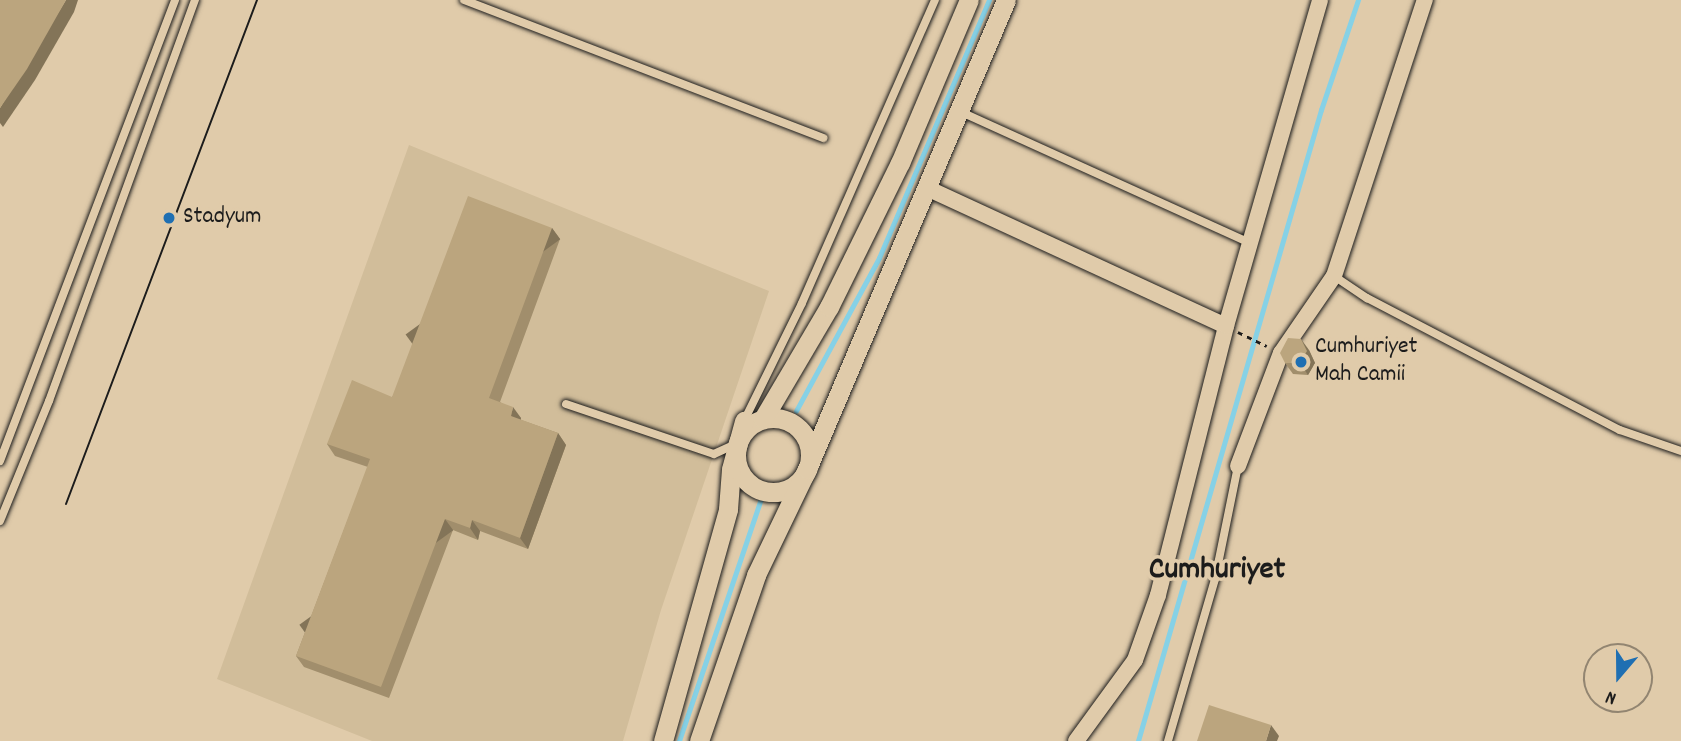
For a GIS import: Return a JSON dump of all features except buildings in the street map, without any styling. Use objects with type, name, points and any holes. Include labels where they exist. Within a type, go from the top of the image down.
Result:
[{"type":"street","points":[[663,741],[729,509],[738,443],[829,307],[900,163],[969,0]]},
{"type":"street","points":[[699,741],[756,575],[807,470],[1006,0]]},
{"type":"street","points":[[1076,741],[1135,660],[1158,595],[1226,326],[1320,0]]},
{"type":"street","points":[[1238,466],[1281,353],[1334,276],[1425,0]]},
{"type":"street","points":[[927,188],[1226,326]]},
{"type":"street","points":[[738,443],[738,467],[754,487],[778,492],[800,480],[807,470],[809,446],[804,435],[786,421],[753,420]]},
{"type":"lane","points":[[0,461],[175,0]]},
{"type":"lane","points":[[0,521],[49,401],[195,0]]},
{"type":"lane","points":[[464,0],[823,138]]},
{"type":"lane","points":[[753,420],[807,290],[935,0]]},
{"type":"lane","points":[[959,111],[1250,243]]},
{"type":"lane","points":[[1334,276],[1367,298],[1620,430],[1681,451]]},
{"type":"lane","points":[[566,404],[714,454],[738,443]]},
{"type":"lane","points":[[1168,741],[1215,579],[1238,466]]},
{"type":"path","points":[[1226,326],[1281,353]]},
{"type":"shaded area","points":[[409,145],[769,291],[661,610],[623,741],[372,741],[217,679]]},
{"type":"waterway","points":[[796,411],[879,258],[989,0]]},
{"type":"waterway","points":[[1138,741],[1321,110],[1358,0]]},
{"type":"waterway","points":[[679,741],[761,499]]},
{"type":"tram line","points":[[66,504],[257,0]]},
{"type":"place","name":"Stadyum","points":[[169,218]]},
{"type":"place","name":"Cumhuriyet Mah Camii","points":[[1301,362]]},
{"type":"district","name":"Cumhuriyet","points":[[1217,571]]}]
